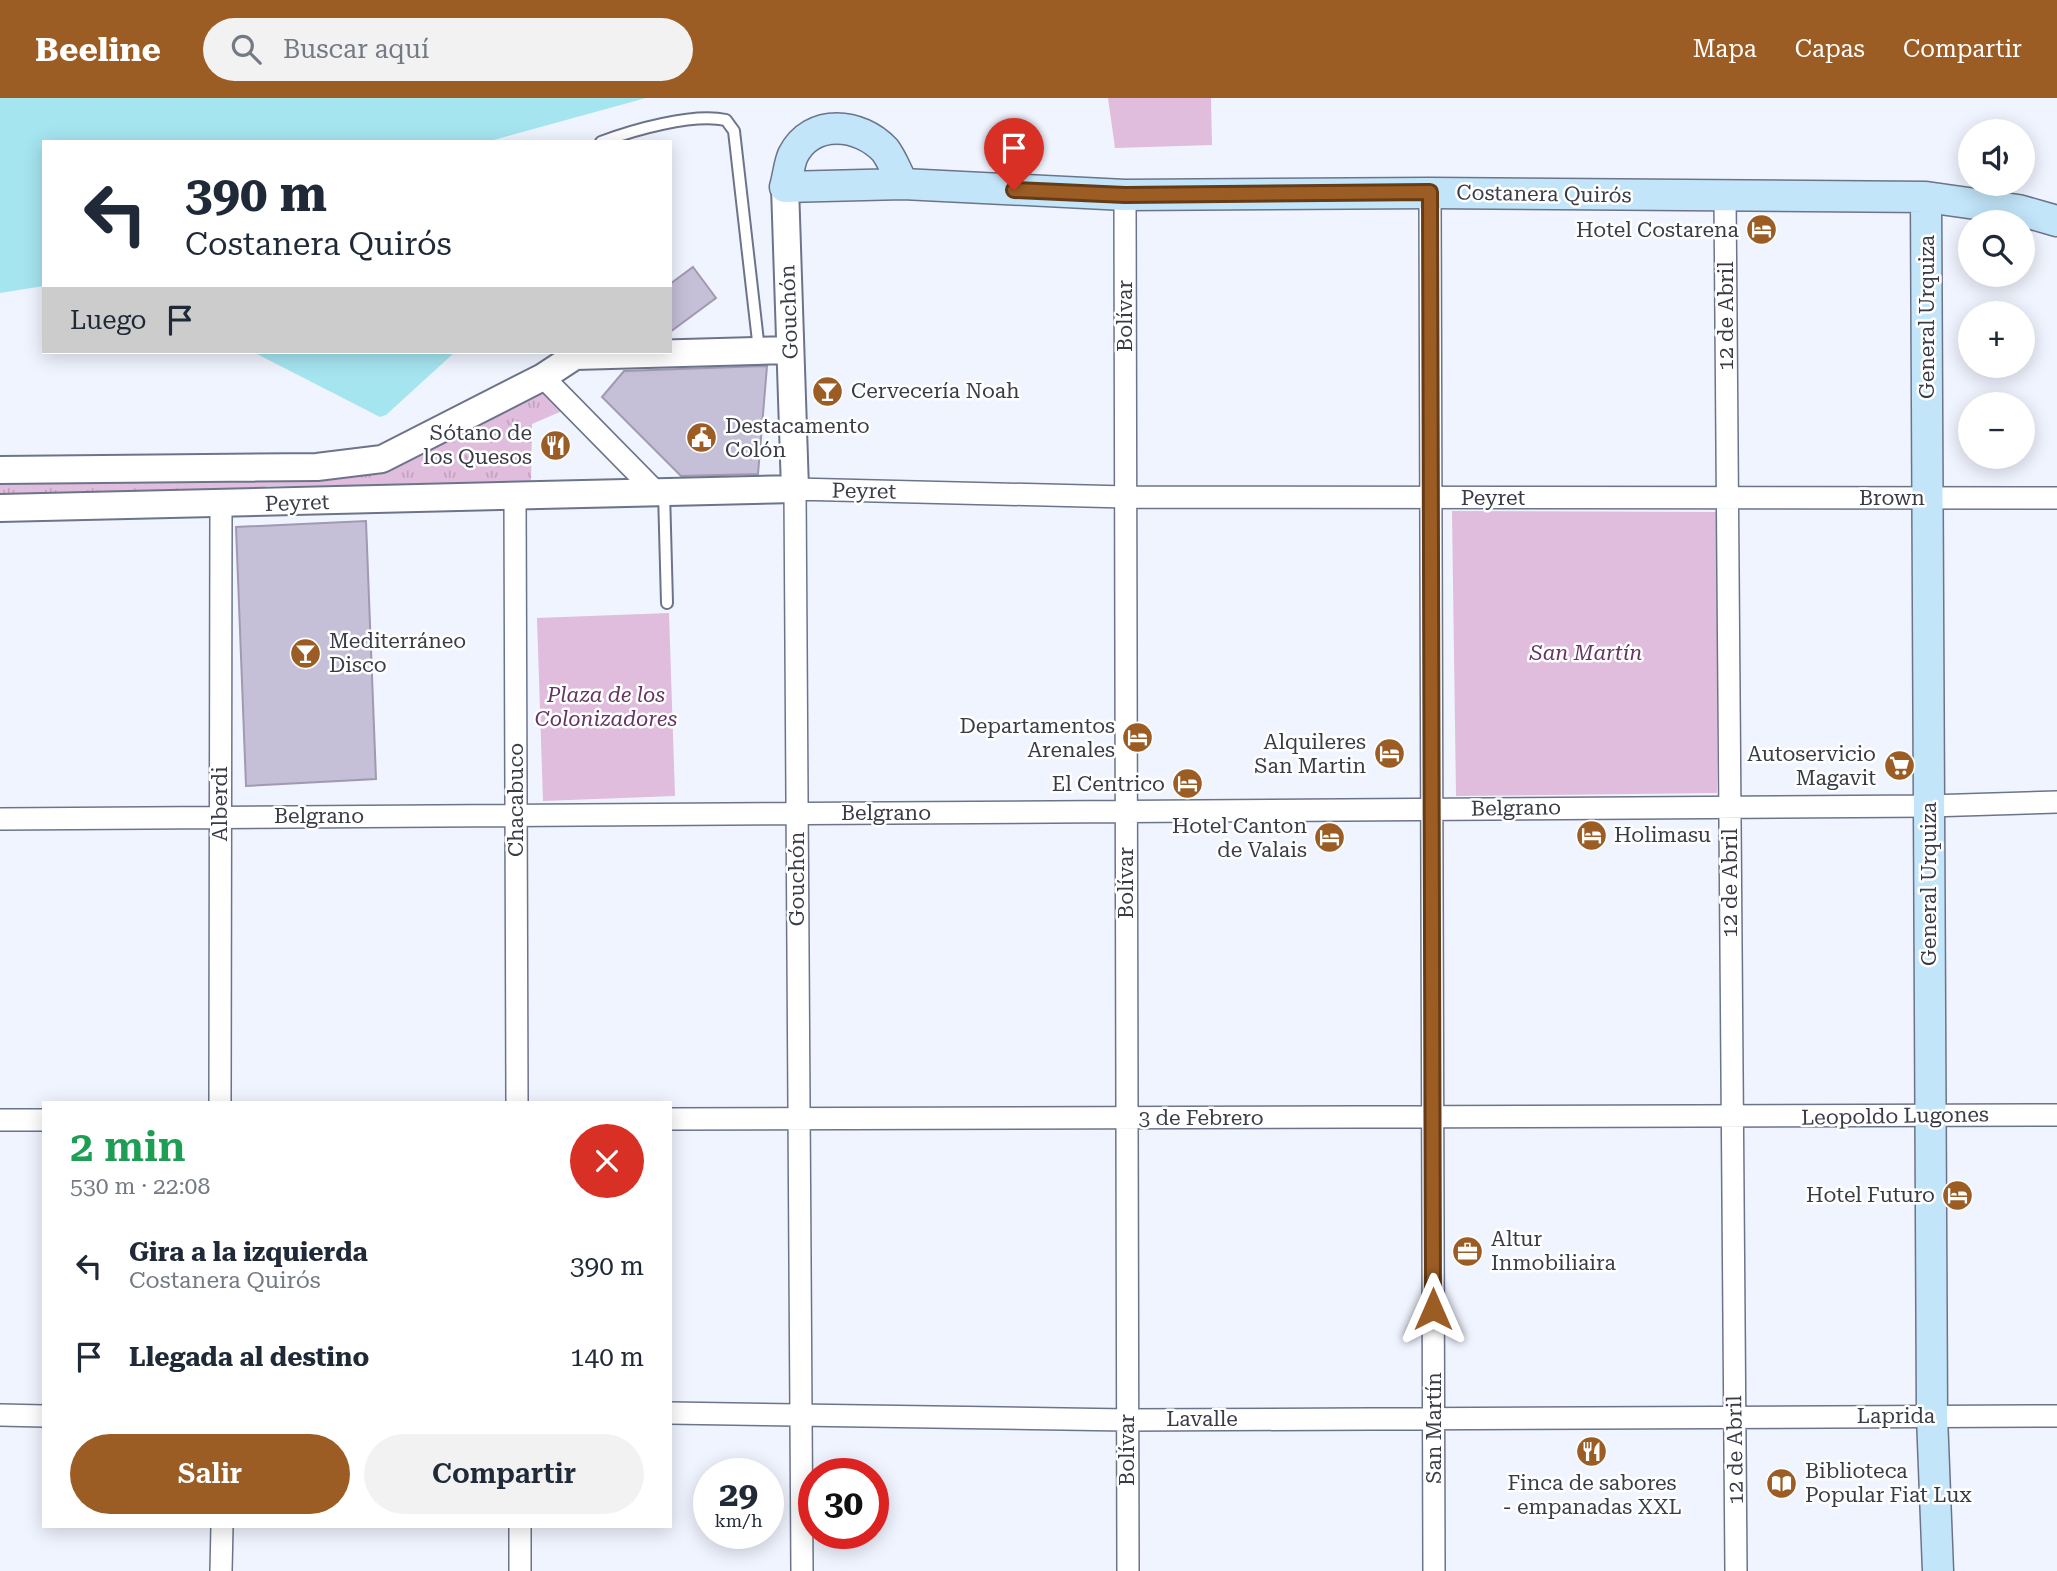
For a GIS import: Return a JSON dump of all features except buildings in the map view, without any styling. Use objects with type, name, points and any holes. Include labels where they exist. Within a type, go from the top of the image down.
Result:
[{"type":"main road","points":[[785,187],[793,155],[805,141],[832,127],[858,130],[885,151],[903,184]]},
{"type":"main road","name":"Costanera Quirós","points":[[785,187],[903,184],[1125,195],[1430,192],[1926,197],[2018,209],[2057,221]]},
{"type":"main road","name":"General Urquiza","points":[[1926,197],[1932,1416],[1938,1571]]},
{"type":"street","name":"Gouchón","points":[[785,187],[795,489],[802,1571]]},
{"type":"street","name":"San Martín","points":[[1430,192],[1434,1571]]},
{"type":"street","name":"Bolívar","points":[[1125,195],[1128,1571]]},
{"type":"street","name":"12 de Abril","points":[[1725,195],[1736,1571]]},
{"type":"street","name":"Peyret","points":[[672,352],[790,349]]},
{"type":"street","name":"Peyret","points":[[0,470],[317,467],[382,459],[543,377],[573,354]]},
{"type":"street","points":[[543,377],[660,493]]},
{"type":"street","name":"Peyret","points":[[0,508],[221,505],[795,489],[1126,497],[1727,498]]},
{"type":"street","name":"Chacabuco","points":[[515,497],[517,1101]]},
{"type":"street","name":"Brown","points":[[1727,498],[2057,498]]},
{"type":"street","name":"Alberdi","points":[[220,1101],[221,505]]},
{"type":"street","name":"Belgrano","points":[[0,818],[1730,805],[1929,806],[2057,802]]},
{"type":"street","name":"Leopoldo Lugones","points":[[1732,1118],[2057,1115]]},
{"type":"street","name":"3 de Febrero","points":[[672,1119],[1732,1118]]},
{"type":"street","points":[[0,1120],[42,1120]]},
{"type":"street","name":"Lavalle","points":[[672,1413],[1128,1420],[1734,1416]]},
{"type":"street","points":[[0,1415],[42,1416]]},
{"type":"street","name":"Laprida","points":[[1734,1416],[2057,1416]]},
{"type":"street","points":[[221,1571],[222,1528]]},
{"type":"street","points":[[520,1528],[520,1571]]},
{"type":"lane","points":[[609,140],[709,116],[726,120],[734,131],[759,350]]},
{"type":"lane","points":[[660,493],[667,603]]},
{"type":"green space","points":[[1108,98],[1211,98],[1212,145],[1115,148]]},
{"type":"green space","points":[[545,385],[569,408],[532,424],[531,485],[267,486],[252,493],[0,493],[0,478],[321,475]]},
{"type":"green space","name":"San Martín","points":[[1452,511],[1718,512],[1717,793],[1456,796]]},
{"type":"green space","name":"Plaza de los Colonizadores","points":[[669,613],[675,796],[543,801],[537,618]]},
{"type":"water","points":[[0,98],[646,98],[493,140],[42,140],[42,286],[0,293]]},
{"type":"water","points":[[257,354],[453,354],[386,415],[380,417]]},
{"type":"place","name":"Hotel Costarena","points":[[1762,230]]},
{"type":"place","name":"Cervecería Noah","points":[[828,391]]},
{"type":"place","name":"Destacamento Colón","points":[[702,438]]},
{"type":"place","name":"Sótano de los Quesos","points":[[555,445]]},
{"type":"place","name":"Mediterráneo Disco","points":[[306,653]]},
{"type":"place","name":"Departamentos Arenales","points":[[1138,738]]},
{"type":"place","name":"Alquileres San Martin","points":[[1389,754]]},
{"type":"place","name":"Autoservicio Magavit","points":[[1899,766]]},
{"type":"place","name":"El Centrico","points":[[1188,784]]},
{"type":"place","name":"Holimasu","points":[[1591,835]]},
{"type":"place","name":"Hotel Canton de Valais","points":[[1330,838]]},
{"type":"place","name":"Hotel Futuro","points":[[1958,1195]]},
{"type":"place","name":"Altur Inmobiliaira","points":[[1468,1251]]},
{"type":"place","name":"Finca de sabores - empanadas XXL","points":[[1592,1451]]},
{"type":"place","name":"Biblioteca Popular Fiat Lux","points":[[1782,1483]]},
{"type":"route","points":[[1014,190],[1125,195],[1430,192],[1433,1309]]}]
